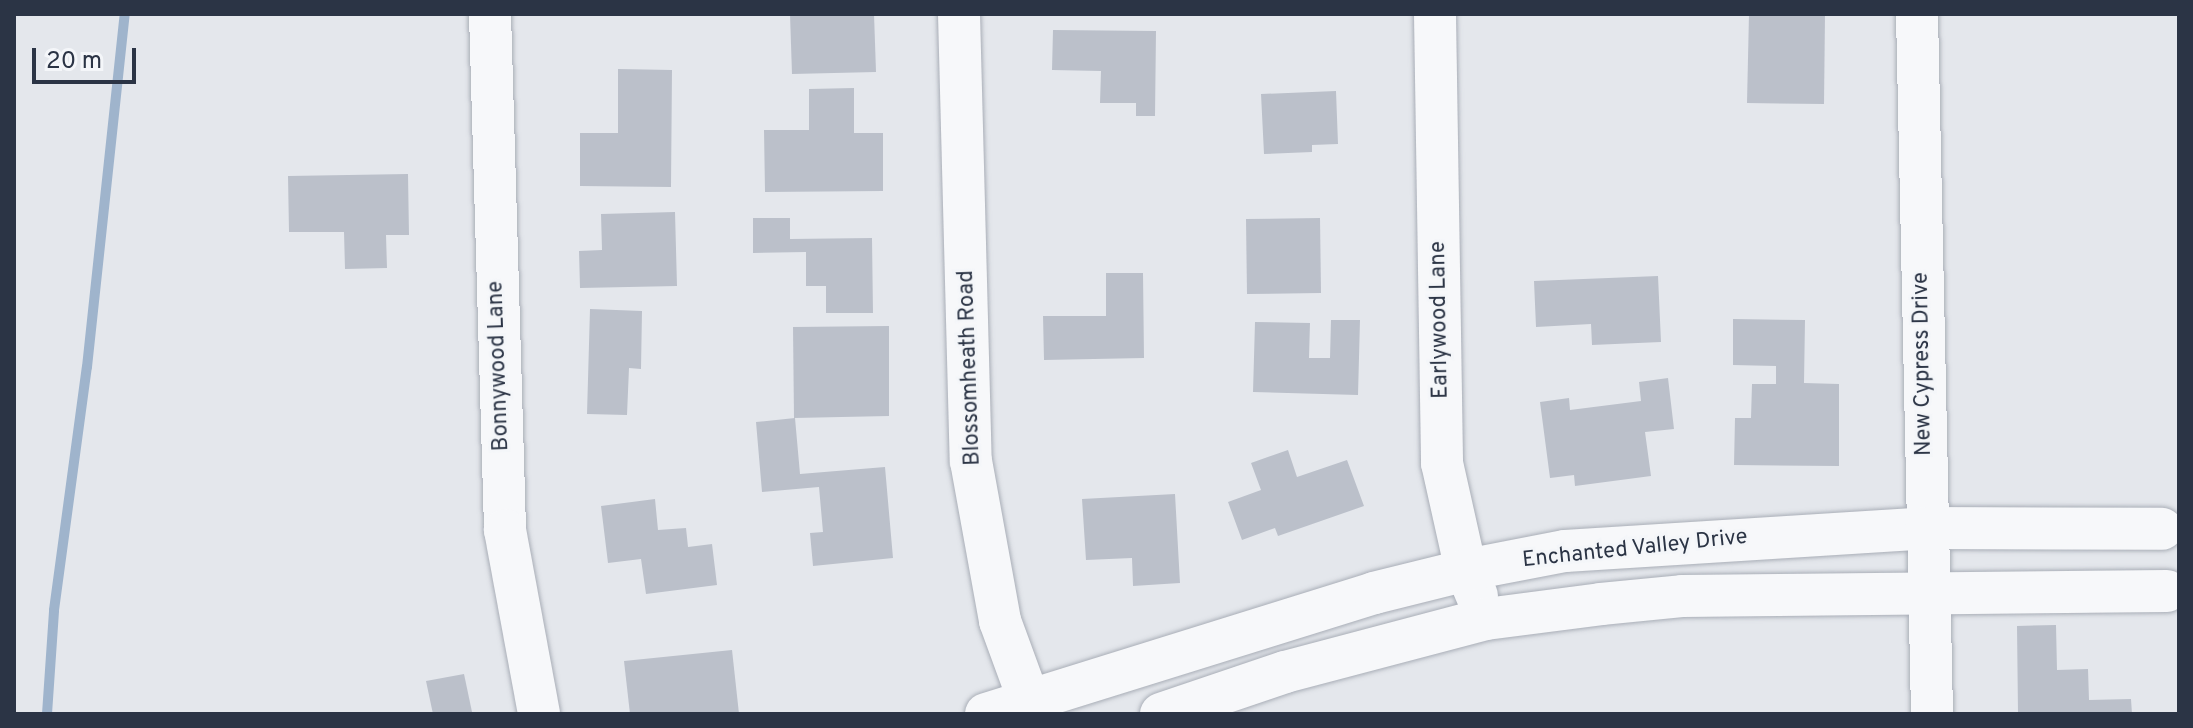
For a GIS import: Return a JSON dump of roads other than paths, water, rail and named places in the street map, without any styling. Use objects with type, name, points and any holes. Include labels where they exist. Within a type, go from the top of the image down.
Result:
[{"type":"street","name":"Bonnywood Lane","points":[[490,14],[505,530],[539,714]]},
{"type":"street","name":"Blossomheath Road","points":[[959,14],[971,461],[1000,621],[1032,707]]},
{"type":"street","name":"Earlywood Lane","points":[[1435,14],[1442,463],[1466,570],[1486,619]]},
{"type":"street","name":"New Cypress Drive","points":[[1917,14],[1932,714]]},
{"type":"street","name":"Enchanted Valley Drive","points":[[986,714],[1032,707],[1279,620],[1466,570],[1565,551],[1926,528],[2162,529]]},
{"type":"street","points":[[1161,714],[1285,672],[1486,619],[1682,596],[1928,591],[2167,591]]},
{"type":"waterway","points":[[47,714],[54,610],[87,367],[125,14]]}]
